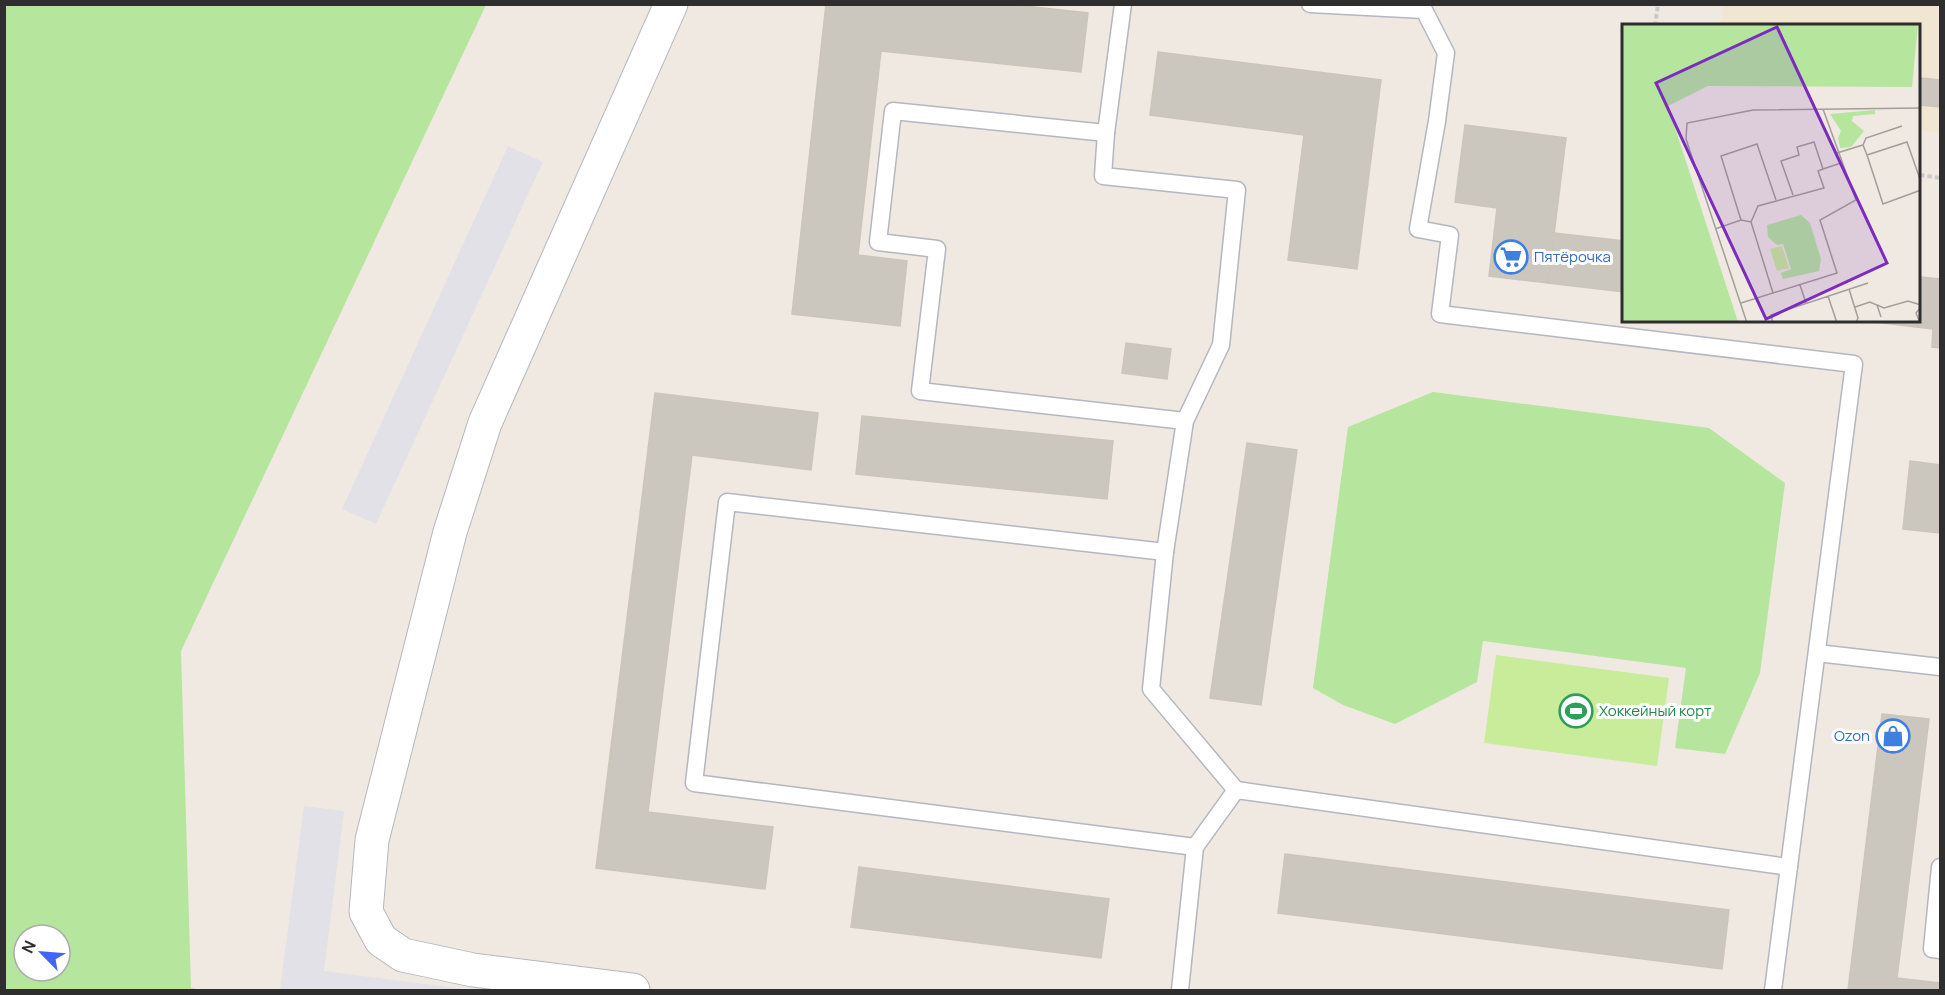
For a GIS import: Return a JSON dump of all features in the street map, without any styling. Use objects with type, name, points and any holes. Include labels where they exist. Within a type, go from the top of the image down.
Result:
[{"type":"street","points":[[633,990],[473,970],[403,956],[381,940],[366,912],[372,840],[450,532],[485,423],[672,4]]},
{"type":"lane","points":[[1123,4],[1102,176],[1237,190],[1221,345],[1185,421],[1165,552],[1151,689],[1236,790],[1789,867]]},
{"type":"lane","points":[[1310,4],[1424,10],[1446,52],[1437,121],[1418,228],[1450,235],[1440,314],[1854,364],[1773,990]]},
{"type":"lane","points":[[1106,133],[893,111],[878,242],[937,249],[920,391],[1185,421]]},
{"type":"lane","points":[[1165,552],[727,502],[694,783],[1196,847]]},
{"type":"lane","points":[[1817,653],[1941,667]]},
{"type":"lane","points":[[1180,990],[1196,847],[1236,790]]},
{"type":"lane","points":[[1941,867],[1932,949],[1941,950]]},
{"type":"path","points":[[1655,24],[1658,4]]},
{"type":"path","points":[[1921,175],[1941,178]]},
{"type":"shaded area","points":[[1723,5],[1940,5],[1940,132],[1921,130],[1921,24],[1721,24]]},
{"type":"shaded area","points":[[508,146],[543,162],[376,524],[342,509]]},
{"type":"shaded area","points":[[304,806],[344,811],[324,971],[472,990],[280,990]]},
{"type":"green space","points":[[5,4],[486,5],[181,651],[191,988],[203,990],[5,990]]},
{"type":"green space","points":[[1433,392],[1709,428],[1785,483],[1760,673],[1725,754],[1675,748],[1686,668],[1483,641],[1477,682],[1395,724],[1343,705],[1313,688],[1348,427]]},
{"type":"green space","name":"Хоккейный корт","points":[[1496,655],[1669,678],[1657,766],[1484,743]]},
{"type":"building","points":[[826,4],[1007,4],[1088,13],[1081,72],[881,51],[858,255],[907,261],[900,326],[792,314]]},
{"type":"building","points":[[1158,52],[1381,80],[1357,269],[1288,260],[1304,135],[1150,115]]},
{"type":"building","points":[[1921,78],[1940,80],[1940,107],[1921,105]]},
{"type":"building","points":[[1465,125],[1566,138],[1548,283],[1489,276],[1497,208],[1455,202]]},
{"type":"building","points":[[1554,233],[1622,241],[1622,292],[1548,283]]},
{"type":"building","points":[[1921,277],[1940,279],[1940,348],[1932,347],[1933,329],[1874,322],[1921,322]]},
{"type":"building","points":[[1126,343],[1171,349],[1167,379],[1122,373]]},
{"type":"building","points":[[655,393],[818,413],[811,470],[692,455],[648,812],[773,827],[765,889],[596,868]]},
{"type":"building","points":[[862,416],[1113,441],[1107,499],[856,474]]},
{"type":"building","points":[[1247,443],[1297,450],[1261,705],[1210,698]]},
{"type":"building","points":[[1910,461],[1940,465],[1940,533],[1903,529]]},
{"type":"building","points":[[1882,714],[1929,719],[1897,978],[1940,983],[1940,990],[1848,990]]},
{"type":"building","points":[[1285,854],[1729,910],[1722,969],[1278,913]]},
{"type":"building","points":[[859,867],[1109,899],[1101,958],[851,927]]},
{"type":"place","name":"Пятёрочка","points":[[1511,257]]},
{"type":"place","name":"Хоккейный корт","points":[[1576,711]]},
{"type":"place","name":"Ozon","points":[[1893,736]]}]
